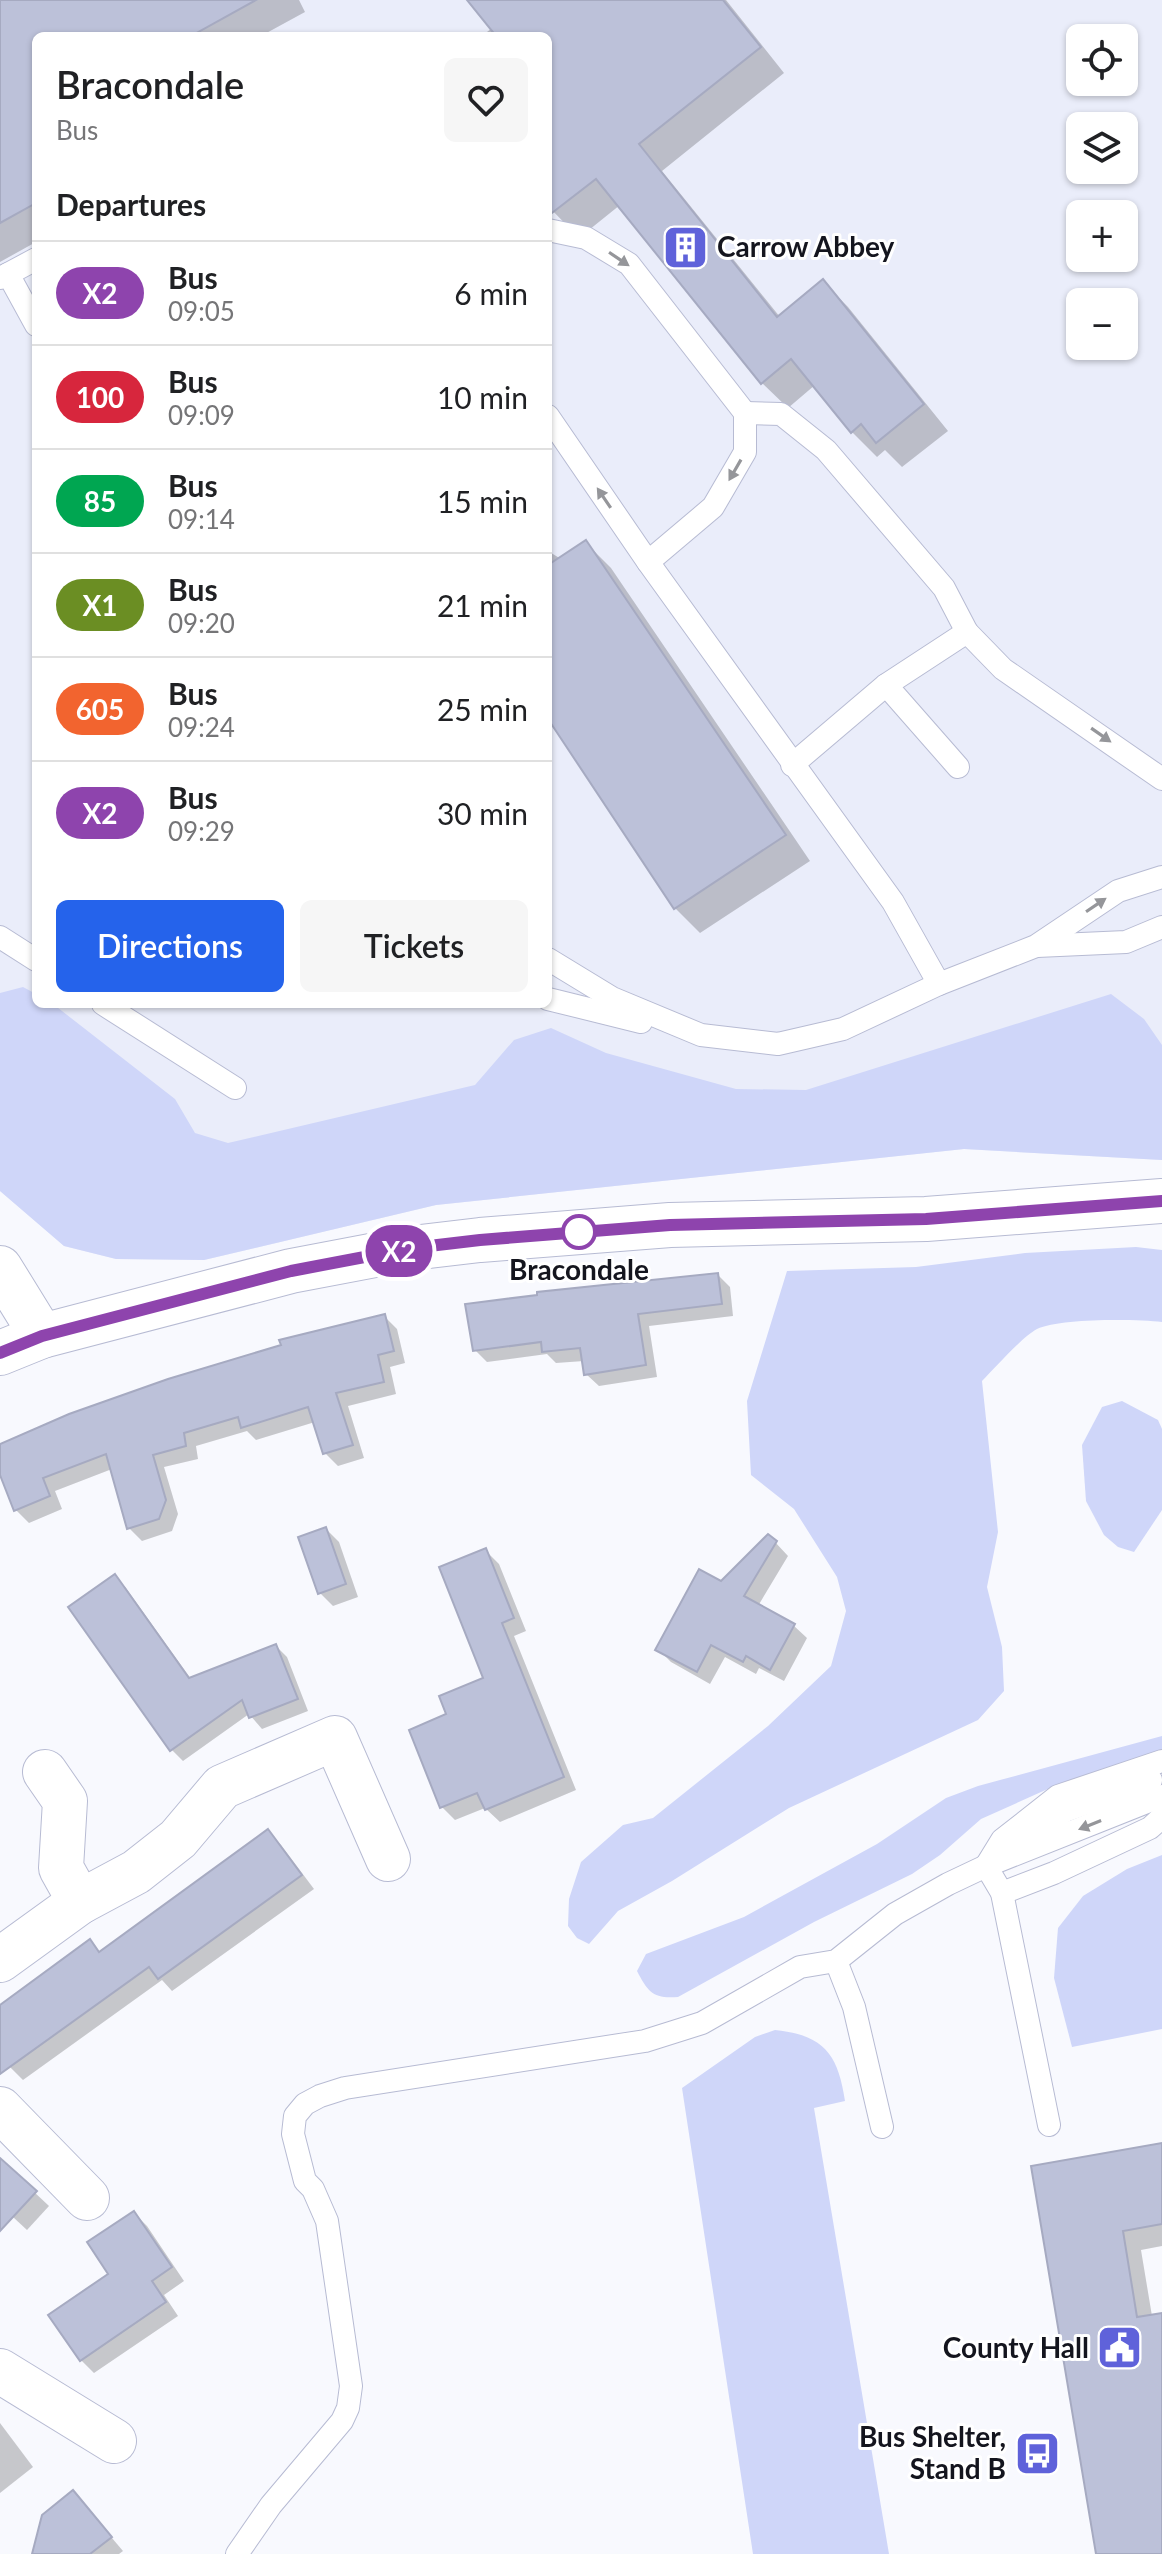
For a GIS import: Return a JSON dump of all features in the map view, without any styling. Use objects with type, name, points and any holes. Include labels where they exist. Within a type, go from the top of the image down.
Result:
[{"type":"main road","points":[[0,1353],[42,1336],[291,1271],[412,1248],[670,1225],[926,1219],[1162,1201]]},
{"type":"main road","points":[[1035,1211],[1162,1220]]},
{"type":"main road","points":[[0,1268],[42,1336]]},
{"type":"main road","points":[[0,1960],[80,1902],[136,1872],[178,1839],[222,1787],[335,1738],[388,1859]]},
{"type":"main road","points":[[45,1772],[65,1801],[61,1868],[80,1902]]},
{"type":"main road","points":[[0,2109],[87,2198]]},
{"type":"main road","points":[[0,2371],[114,2441]]},
{"type":"lane","points":[[552,231],[586,238],[629,264],[745,413],[745,452],[713,507],[648,562]]},
{"type":"lane","points":[[32,261],[4,276],[32,319]]},
{"type":"lane","points":[[745,413],[781,414],[826,450],[944,588],[967,632],[1003,669],[1162,779]]},
{"type":"lane","points":[[552,422],[792,765],[893,902],[939,984]]},
{"type":"lane","points":[[792,765],[886,685],[967,632]]},
{"type":"lane","points":[[886,685],[958,767]]},
{"type":"lane","points":[[552,1000],[701,1035],[778,1044],[843,1029],[939,984],[1036,946],[1118,891],[1162,877]]},
{"type":"lane","points":[[1036,946],[1126,942],[1162,927]]},
{"type":"lane","points":[[0,937],[32,957]]},
{"type":"lane","points":[[552,961],[612,998],[701,1035]]},
{"type":"lane","points":[[109,1008],[235,1088]]},
{"type":"lane","points":[[986,1866],[1002,1840],[1058,1796],[1162,1761]]},
{"type":"lane","points":[[986,1866],[1065,1811],[1162,1776]]},
{"type":"lane","points":[[237,2554],[271,2505],[342,2421],[348,2408],[351,2386],[327,2221],[313,2189],[305,2181],[293,2134],[295,2116],[305,2104],[345,2088],[645,2041],[702,2023],[800,1967],[836,1961],[895,1914],[948,1884],[1162,1796]]},
{"type":"lane","points":[[1002,1893],[1054,1873],[1150,1828],[1162,1817]]},
{"type":"lane","points":[[986,1866],[1002,1893],[1049,2125]]},
{"type":"lane","points":[[836,1961],[854,2007],[882,2127]]},
{"type":"shaded area","points":[[0,0],[1162,0],[1162,1160],[964,1149],[436,1205],[204,1260],[116,1259],[64,1246],[0,1191]]},
{"type":"shaded area","points":[[23,987],[32,992],[32,1008],[58,1008],[175,1099],[195,1133],[228,1143],[475,1085],[514,1040],[551,1028],[606,1053],[736,1089],[806,1090],[1111,994],[1144,1019],[1162,1045],[1162,1160],[964,1149],[436,1205],[204,1260],[116,1259],[64,1246],[0,1191],[0,993]]},
{"type":"shaded area","points":[[1136,1247],[1162,1250],[1162,1322],[1098,1320],[1048,1325],[1024,1339],[982,1381],[998,1532],[987,1587],[1002,1647],[1004,1691],[978,1720],[789,1808],[618,1911],[589,1944],[577,1938],[568,1926],[569,1899],[581,1862],[623,1825],[653,1818],[768,1726],[831,1666],[846,1611],[837,1577],[794,1509],[751,1475],[747,1401],[787,1271],[916,1267],[1025,1253]]},
{"type":"shaded area","points":[[1122,1401],[1158,1420],[1162,1429],[1162,1510],[1134,1552],[1118,1547],[1104,1535],[1086,1501],[1082,1445],[1102,1407]]},
{"type":"shaded area","points":[[1162,1736],[1162,1754],[1050,1788],[981,1819],[940,1855],[912,1874],[814,1922],[678,1997],[652,1993],[637,1971],[646,1954],[744,1917],[877,1844],[946,1798],[978,1786]]},
{"type":"shaded area","points":[[1162,1855],[1162,2029],[1072,2047],[1054,1978],[1058,1928],[1083,1896],[1127,1869]]},
{"type":"shaded area","points":[[775,2030],[817,2042],[833,2059],[842,2085],[845,2101],[814,2108],[889,2554],[753,2554],[682,2088],[755,2037]]},
{"type":"building","points":[[0,0],[256,0],[198,32],[32,32],[32,205],[0,223]]},
{"type":"building","name":"Carrow Abbey","points":[[467,0],[723,0],[761,47],[639,144],[777,317],[823,279],[924,404],[876,443],[861,424],[851,433],[791,359],[761,384],[596,179],[552,213],[552,32],[493,32]]},
{"type":"building","points":[[586,540],[786,835],[674,909],[552,725],[552,562]]},
{"type":"building","points":[[718,1273],[722,1304],[638,1314],[646,1365],[584,1375],[580,1348],[542,1352],[541,1342],[473,1351],[465,1304],[537,1295],[537,1292]]},
{"type":"building","points":[[385,1314],[394,1351],[378,1355],[384,1382],[336,1393],[353,1445],[323,1454],[308,1407],[241,1428],[238,1417],[184,1433],[186,1446],[153,1455],[166,1500],[159,1519],[127,1529],[106,1454],[43,1478],[50,1496],[14,1511],[0,1475],[0,1444],[69,1414],[168,1379],[281,1345],[279,1340]]},
{"type":"building","points":[[326,1527],[346,1584],[318,1594],[298,1537]]},
{"type":"building","points":[[768,1534],[777,1541],[744,1596],[795,1624],[770,1670],[746,1656],[743,1662],[711,1645],[697,1672],[655,1650],[699,1569],[721,1581]]},
{"type":"building","points":[[486,1548],[514,1618],[502,1623],[564,1777],[485,1810],[477,1793],[440,1808],[409,1730],[446,1714],[439,1696],[483,1678],[439,1567]]},
{"type":"building","points":[[115,1574],[189,1678],[276,1644],[298,1699],[249,1718],[242,1700],[170,1751],[68,1607]]},
{"type":"building","points":[[268,1829],[302,1875],[158,1979],[149,1967],[0,2074],[0,2005],[90,1939],[99,1952]]},
{"type":"building","name":"County Hall","points":[[1162,2143],[1162,2224],[1123,2231],[1137,2317],[1162,2313],[1162,2554],[1096,2554],[1031,2166]]},
{"type":"building","points":[[0,2158],[37,2191],[0,2231]]},
{"type":"building","points":[[134,2211],[172,2267],[152,2281],[166,2302],[80,2361],[48,2315],[108,2274],[87,2242]]},
{"type":"building","points":[[73,2490],[112,2537],[90,2554],[32,2554],[42,2515]]},
{"type":"bus line","name":"X2","points":[[0,1353],[42,1336],[291,1271],[412,1248],[670,1225],[926,1219],[1162,1201]]},
{"type":"place","name":"Carrow Abbey","points":[[686,247]]},
{"type":"place","name":"Bracondale","points":[[579,1232]]},
{"type":"place","name":"County Hall","points":[[1120,2348]]},
{"type":"place","name":"Bus Shelter, Stand B","points":[[1037,2453]]}]
